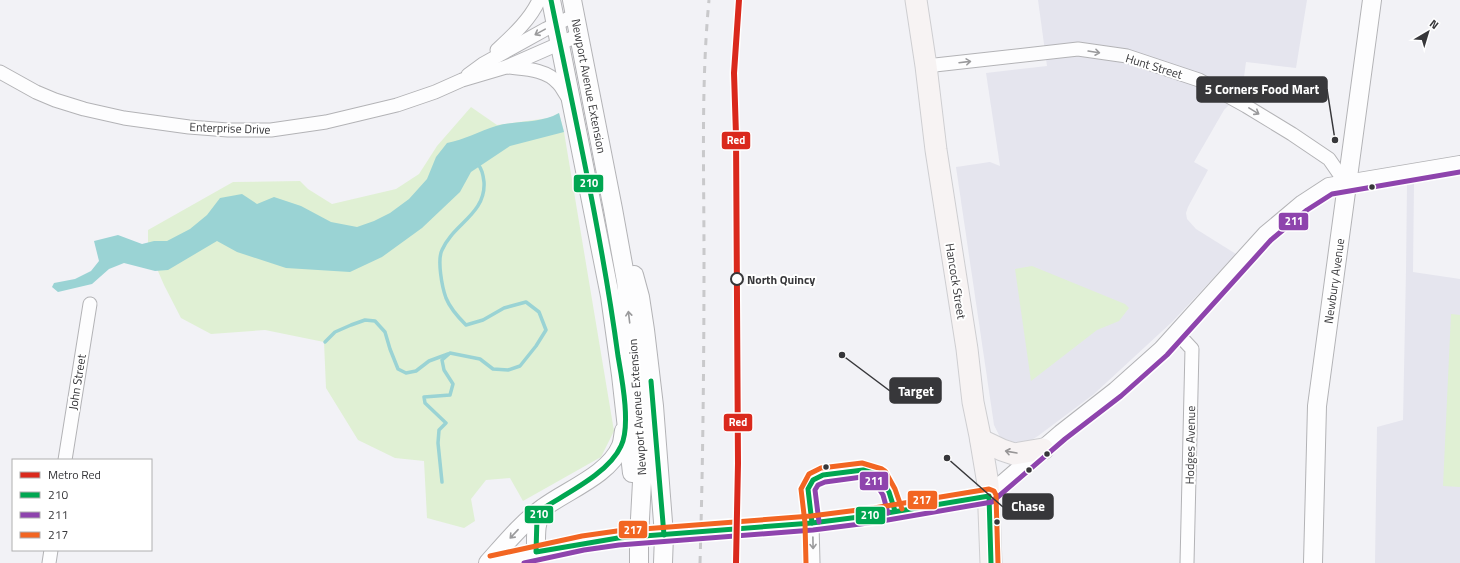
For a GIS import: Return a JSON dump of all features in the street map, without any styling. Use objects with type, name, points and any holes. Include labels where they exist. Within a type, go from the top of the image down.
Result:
[{"type":"main road","name":"Newport Avenue Extension","points":[[551,0],[610,296],[621,375],[639,537]]},
{"type":"main road","name":"Hancock Street","points":[[916,0],[937,155],[966,342],[973,402],[981,440],[989,496],[991,563]]},
{"type":"main road","name":"Newbury Avenue","points":[[1313,563],[1317,406],[1372,0]]},
{"type":"main road","name":"Newport Avenue Extension","points":[[573,8],[626,281],[641,440],[642,482],[639,537]]},
{"type":"main road","points":[[490,563],[537,558],[583,543],[618,538],[812,523],[875,515],[989,496],[1043,449],[1116,391],[1162,350],[1266,235],[1303,204],[1329,187],[1460,165]]},
{"type":"main road","points":[[613,209],[640,297],[651,377],[664,535],[662,563]]},
{"type":"main road","points":[[490,563],[518,530],[542,509],[595,475],[611,462],[622,445],[626,422]]},
{"type":"main road","points":[[981,440],[1014,454],[1043,449]]},
{"type":"main road","points":[[537,558],[537,518],[542,509]]},
{"type":"main road","points":[[639,537],[639,563]]},
{"type":"street","name":"Enterprise Drive","points":[[483,64],[522,24],[535,8],[539,0]]},
{"type":"street","name":"Enterprise Drive","points":[[462,80],[483,64],[556,23],[573,8]]},
{"type":"street","name":"Enterprise Drive","points":[[0,72],[36,92],[84,109],[124,118],[210,130],[281,130],[346,118],[397,105],[435,92],[462,80],[506,67],[559,42],[579,35]]},
{"type":"street","name":"Hunt Street","points":[[926,66],[1078,49],[1128,56],[1198,80],[1246,106],[1329,159],[1347,185]]},
{"type":"street","name":"Enterprise Drive","points":[[506,67],[530,69],[546,74],[558,82],[571,102]]},
{"type":"street","name":"John Street","points":[[65,459],[90,304]]},
{"type":"street","name":"Hodges Avenue","points":[[1177,333],[1192,349],[1187,563]]},
{"type":"street","points":[[812,523],[813,563]]},
{"type":"street","points":[[48,563],[51,551]]},
{"type":"shaded area","points":[[1038,0],[1307,0],[1296,68],[1246,62],[1242,92],[1224,110],[1194,162],[1208,170],[1188,207],[1186,213],[1187,219],[1196,229],[1236,254],[1172,322],[1094,394],[1025,444],[1010,443],[1000,437],[994,425],[956,167],[990,162],[1000,166],[986,73],[1047,66]]},
{"type":"shaded area","points":[[1414,183],[1413,272],[1460,279],[1460,563],[1375,563],[1377,427],[1403,420],[1407,184]]},
{"type":"green space","points":[[471,107],[497,125],[549,118],[559,113],[564,132],[614,431],[601,457],[523,501],[510,478],[486,480],[471,499],[475,521],[464,528],[427,518],[424,461],[395,458],[358,440],[326,388],[324,342],[265,330],[211,334],[181,318],[164,285],[148,248],[148,230],[233,182],[300,181],[308,189],[332,204],[396,189],[419,174],[437,146]]},
{"type":"green space","points":[[1032,266],[1125,304],[1129,308],[1119,321],[1097,330],[1031,381],[1015,269]]},
{"type":"green space","points":[[1451,314],[1460,315],[1460,487],[1443,486]]},
{"type":"water","points":[[559,113],[564,132],[510,146],[471,172],[460,192],[422,228],[382,257],[350,272],[286,268],[237,252],[217,241],[168,270],[155,271],[124,263],[109,269],[92,284],[58,292],[52,287],[54,283],[75,279],[91,271],[99,261],[94,241],[118,235],[142,244],[154,241],[167,241],[190,229],[207,215],[220,198],[242,194],[257,204],[274,197],[301,206],[331,222],[357,227],[390,213],[409,199],[427,179],[436,157],[447,143],[460,140],[496,126],[544,119]]},
{"type":"waterway","points":[[442,482],[438,443],[439,430],[446,423],[425,403],[424,397],[450,395],[453,384],[444,370],[442,360],[450,353],[480,359],[493,369],[508,370],[520,366],[536,346],[546,330],[539,312],[526,302],[504,308],[483,320],[466,325],[454,312],[446,298],[441,274],[441,254],[447,241],[474,211],[480,202],[484,182],[482,172],[477,163]]},
{"type":"waterway","points":[[325,342],[335,332],[365,320],[375,321],[385,332],[398,369],[406,373],[416,371],[429,361],[448,354]]},
{"type":"railway","points":[[700,563],[704,370],[704,95],[706,32],[709,0]]},
{"type":"metro line","name":"Red","points":[[736,563],[738,463],[736,135],[734,73],[739,0]]},
{"type":"transit line","name":"210","points":[[551,0],[588,178],[612,311],[626,415],[624,437],[621,446],[607,465],[586,482],[542,509],[537,518],[536,552],[618,538],[812,523],[875,515],[989,496],[991,563]]},
{"type":"transit line","name":"211","points":[[524,563],[584,550],[619,545],[813,530],[876,522],[992,502],[1065,439],[1121,396],[1167,355],[1271,240],[1307,210],[1332,194],[1460,172]]},
{"type":"transit line","name":"210","points":[[651,381],[664,535]]},
{"type":"transit line","name":"217","points":[[806,563],[805,523],[801,489],[809,474],[821,468],[862,463],[882,469],[885,471],[895,489],[902,509]]},
{"type":"transit line","name":"210","points":[[812,523],[808,489],[813,480],[823,475],[863,470],[879,475],[889,492],[895,511]]},
{"type":"transit line","name":"211","points":[[819,522],[815,490],[818,485],[825,482],[862,477],[874,481],[883,495],[888,513]]},
{"type":"transit line","name":"217","points":[[490,556],[582,536],[617,531],[811,516],[874,508],[989,489],[994,491],[996,495],[998,563]]},
{"type":"place","name":"5 Corners Food Mart","points":[[1335,140]]},
{"type":"place","name":"North Quincy","points":[[737,279]]},
{"type":"place","name":"Target","points":[[842,355]]},
{"type":"place","name":"Chase","points":[[947,458]]}]
